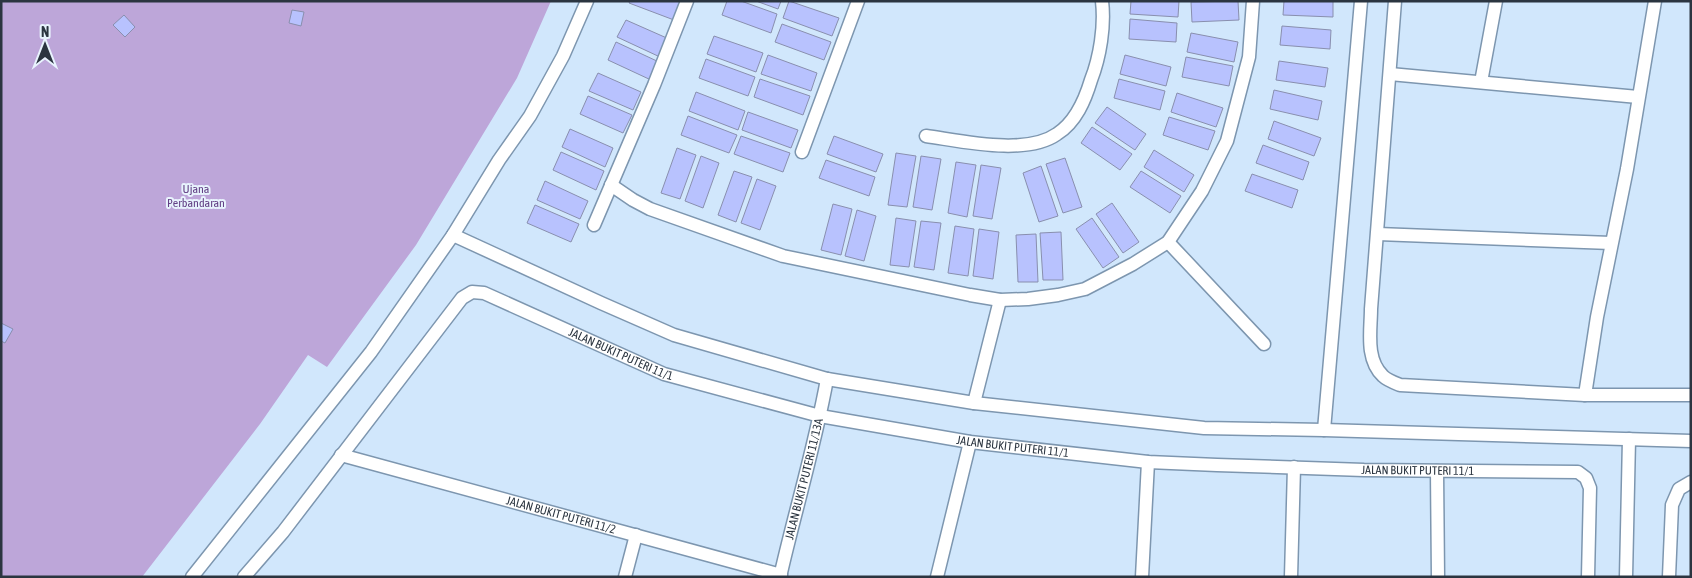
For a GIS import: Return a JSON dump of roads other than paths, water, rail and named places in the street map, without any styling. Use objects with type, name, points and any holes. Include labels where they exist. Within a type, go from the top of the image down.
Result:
[{"type":"street","points":[[192,577],[371,352],[453,235],[499,160],[530,116],[563,56],[587,1]]},
{"type":"street","points":[[594,225],[654,85],[687,1]]},
{"type":"street","points":[[802,152],[858,1]]},
{"type":"street","points":[[926,136],[1005,146],[1032,144],[1057,135],[1073,120],[1085,98],[1096,68],[1101,34],[1102,1]]},
{"type":"street","points":[[611,185],[650,209],[783,256],[1000,300],[1035,298],[1085,289],[1133,264],[1168,242],[1202,191],[1227,141],[1249,57],[1253,1]]},
{"type":"street","points":[[1324,430],[1361,1]]},
{"type":"street","points":[[1395,1],[1371,309],[1370,351],[1383,377],[1400,385],[1585,395],[1691,395]]},
{"type":"street","points":[[1481,82],[1496,1]]},
{"type":"street","points":[[1585,395],[1611,243],[1627,169],[1655,1]]},
{"type":"street","points":[[1390,74],[1638,97]]},
{"type":"street","points":[[1378,234],[1611,243]]},
{"type":"street","points":[[453,235],[601,304],[674,335],[827,379],[974,403],[1204,428],[1691,441]]},
{"type":"street","points":[[1168,242],[1264,344]]},
{"type":"street","name":"JALAN BUKIT PUTERI 11/1","points":[[341,455],[462,298],[472,292],[484,293],[664,374],[820,416],[970,442],[1148,462],[1437,471],[1519,470],[1578,472],[1586,478],[1590,488],[1588,577]]},
{"type":"street","points":[[974,403],[1000,300]]},
{"type":"street","name":"JALAN BUKIT PUTERI 11/13A","points":[[781,576],[797,502],[820,416],[827,379]]},
{"type":"street","points":[[1626,577],[1629,439]]},
{"type":"street","points":[[937,577],[970,442]]},
{"type":"street","points":[[244,577],[283,532],[341,455]]},
{"type":"street","name":"JALAN BUKIT PUTERI 11/2","points":[[341,455],[781,576]]},
{"type":"street","points":[[1142,577],[1148,462]]},
{"type":"street","points":[[1291,577],[1294,467]]},
{"type":"street","points":[[1437,471],[1438,577]]},
{"type":"street","points":[[1669,577],[1672,505],[1679,489],[1691,482]]},
{"type":"street","points":[[625,577],[636,535]]},
{"type":"park label","name":"Ujana Perbandaran","points":[[196,196]]}]
